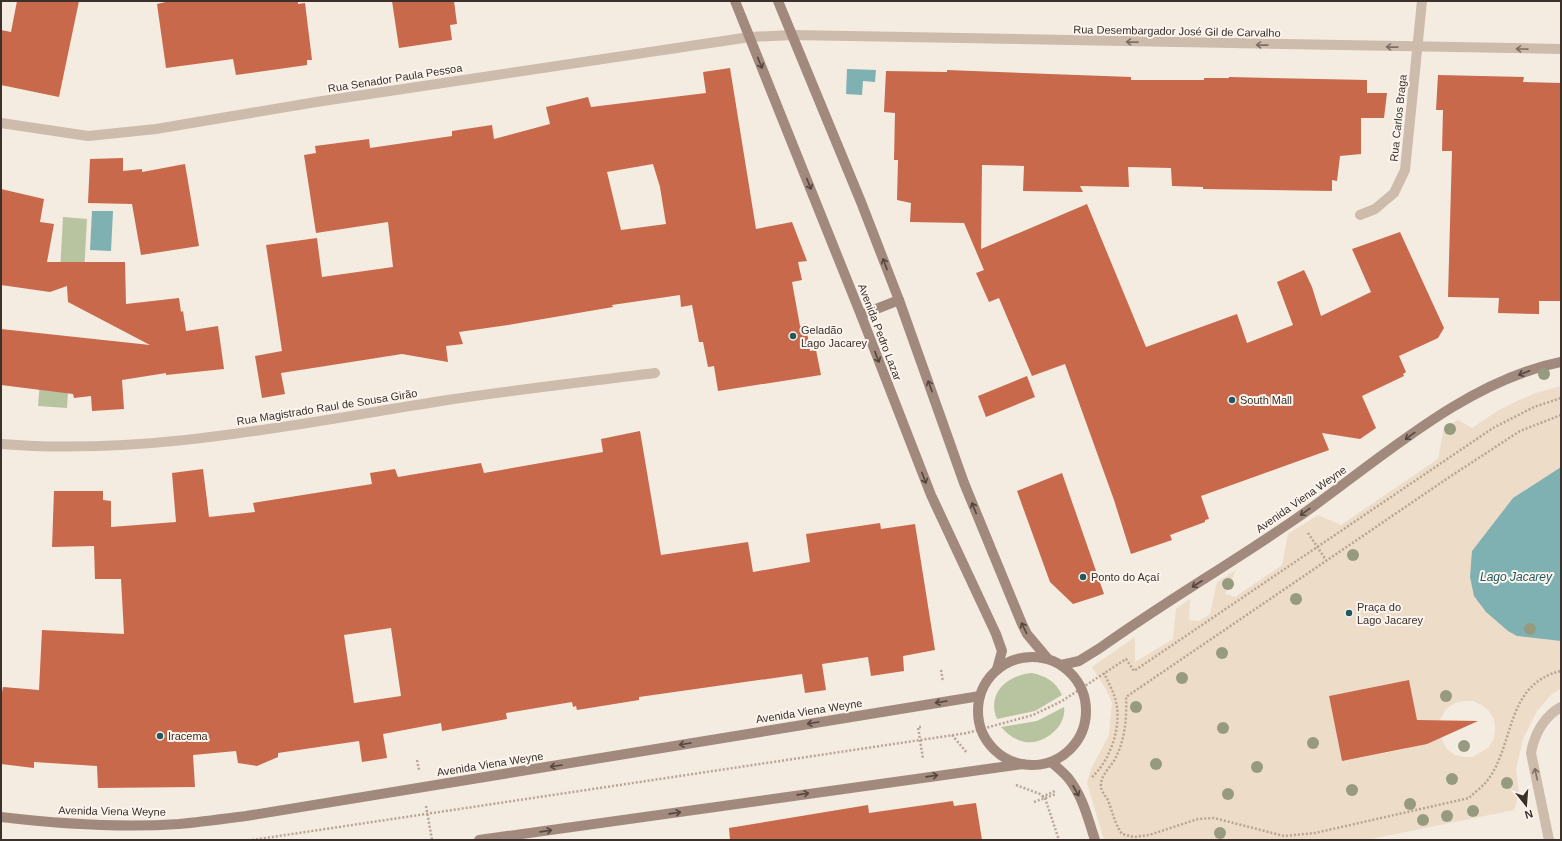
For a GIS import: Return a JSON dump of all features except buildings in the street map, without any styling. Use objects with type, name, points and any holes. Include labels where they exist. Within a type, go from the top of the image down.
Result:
[{"type":"street","name":"Avenida Pedro Lazar","points":[[735,1],[861,315],[931,495],[996,634],[1002,652],[997,669]]},
{"type":"street","points":[[778,1],[899,300],[964,483],[1016,610],[1027,634],[1048,659]]},
{"type":"street","name":"Rua Carlos Braga","points":[[1360,215],[1375,209],[1394,193],[1405,170],[1422,1]]},
{"type":"street","name":"Rua Senador Paula Pessoa","points":[[1,123],[88,136],[156,129],[331,100],[750,37],[793,36]]},
{"type":"street","name":"Rua Desembargador José Gil de Carvalho","points":[[793,36],[1561,50]]},
{"type":"street","points":[[861,315],[899,300]]},
{"type":"street","name":"Avenida Viena Weyne","points":[[1061,665],[1079,661],[1100,648],[1298,518],[1422,427],[1456,405],[1484,390],[1527,372],[1561,362]]},
{"type":"street","name":"Rua Magistrado Raul de Sousa Girão","points":[[1,444],[33,447],[129,446],[270,430],[443,401],[655,373]]},
{"type":"street","points":[[480,840],[926,777],[1023,764],[1037,765],[1051,762],[1064,755],[1075,744],[1082,732],[1086,717],[1086,703],[1082,688],[1076,678],[1061,665],[1048,659],[1025,657],[1012,660],[990,675],[980,696],[978,711],[980,730],[986,740],[996,752],[1010,760],[1023,764]]},
{"type":"street","name":"Avenida Viena Weyne","points":[[1,817],[43,822],[128,826],[179,824],[246,816],[980,696]]},
{"type":"street","points":[[1549,840],[1531,753],[1533,743],[1541,726],[1561,707]]},
{"type":"street","points":[[1051,762],[1069,778],[1086,809],[1095,840]]},
{"type":"path","points":[[252,840],[952,735],[980,730],[1033,715],[1062,701],[1126,659],[1134,672],[1493,428],[1534,407],[1561,398]]},
{"type":"path","points":[[1561,414],[1520,431],[1326,560],[1126,697],[1127,715],[1123,736],[1116,757],[1101,783],[1102,792],[1109,801],[1115,824],[1122,834],[1134,838],[1150,835],[1198,819],[1214,818],[1284,836],[1315,833],[1469,798],[1487,782],[1498,762],[1516,710],[1523,696],[1536,683],[1561,671]]},
{"type":"path","points":[[1306,530],[1326,560]]},
{"type":"path","points":[[941,670],[946,701]]},
{"type":"path","points":[[1087,778],[1093,777],[1109,752],[1117,726],[1116,702],[1104,673]]},
{"type":"path","points":[[926,726],[918,727],[926,777]]},
{"type":"path","points":[[952,735],[970,757]]},
{"type":"path","points":[[1012,784],[1042,796],[1049,808],[1059,840]]},
{"type":"path","points":[[1042,796],[1053,792]]},
{"type":"green space","points":[[63,217],[87,219],[84,274],[60,273]]},
{"type":"green space","points":[[42,358],[70,360],[67,408],[38,406]]},
{"type":"green space","points":[[1032,673],[1050,680],[1057,686],[1062,695],[1035,711],[997,719],[994,710],[994,701],[1001,687],[1015,677]]},
{"type":"green space","points":[[1064,707],[1062,721],[1058,728],[1046,738],[1039,741],[1025,742],[1018,740],[1001,727],[1037,721]]},
{"type":"shaded area","name":"Praça do Lago Jacarey","points":[[1561,386],[1561,467],[1513,498],[1472,551],[1517,636],[1561,641],[1561,688],[1551,695],[1537,711],[1523,739],[1516,769],[1519,793],[1514,810],[1366,840],[1104,840],[1087,783],[1091,769],[1109,735],[1112,703],[1106,689],[1092,667],[1135,637],[1135,662],[1173,639],[1176,609],[1190,599],[1189,620],[1199,621],[1210,614],[1217,582],[1236,570],[1225,594],[1235,597],[1282,565],[1288,534],[1318,515],[1341,525],[1438,459],[1444,428],[1458,420],[1472,428],[1499,410],[1536,393]],"holes":[[[1409,680],[1417,722],[1401,725],[1406,749],[1342,761],[1329,696]],[[1473,701],[1482,705],[1489,711],[1494,719],[1494,738],[1489,747],[1473,757],[1455,755],[1447,749],[1439,734],[1438,724],[1447,708],[1455,703]]]},
{"type":"water","points":[[847,69],[876,70],[875,82],[863,81],[862,95],[846,94]]},
{"type":"water","points":[[92,211],[113,211],[111,251],[90,250]]},
{"type":"water","name":"Lago Jacarey","points":[[1561,467],[1561,641],[1517,636],[1508,631],[1486,612],[1474,596],[1470,577],[1472,551],[1513,498]]},
{"type":"place","name":"Geladão Lago Jacarey","points":[[793,336]]},
{"type":"place","name":"South Mall","points":[[1232,400]]},
{"type":"place","name":"Ponto do Açaí","points":[[1083,577]]},
{"type":"place","name":"Praça do Lago Jacarey","points":[[1349,613]]},
{"type":"place","name":"Iracema","points":[[160,736]]}]
